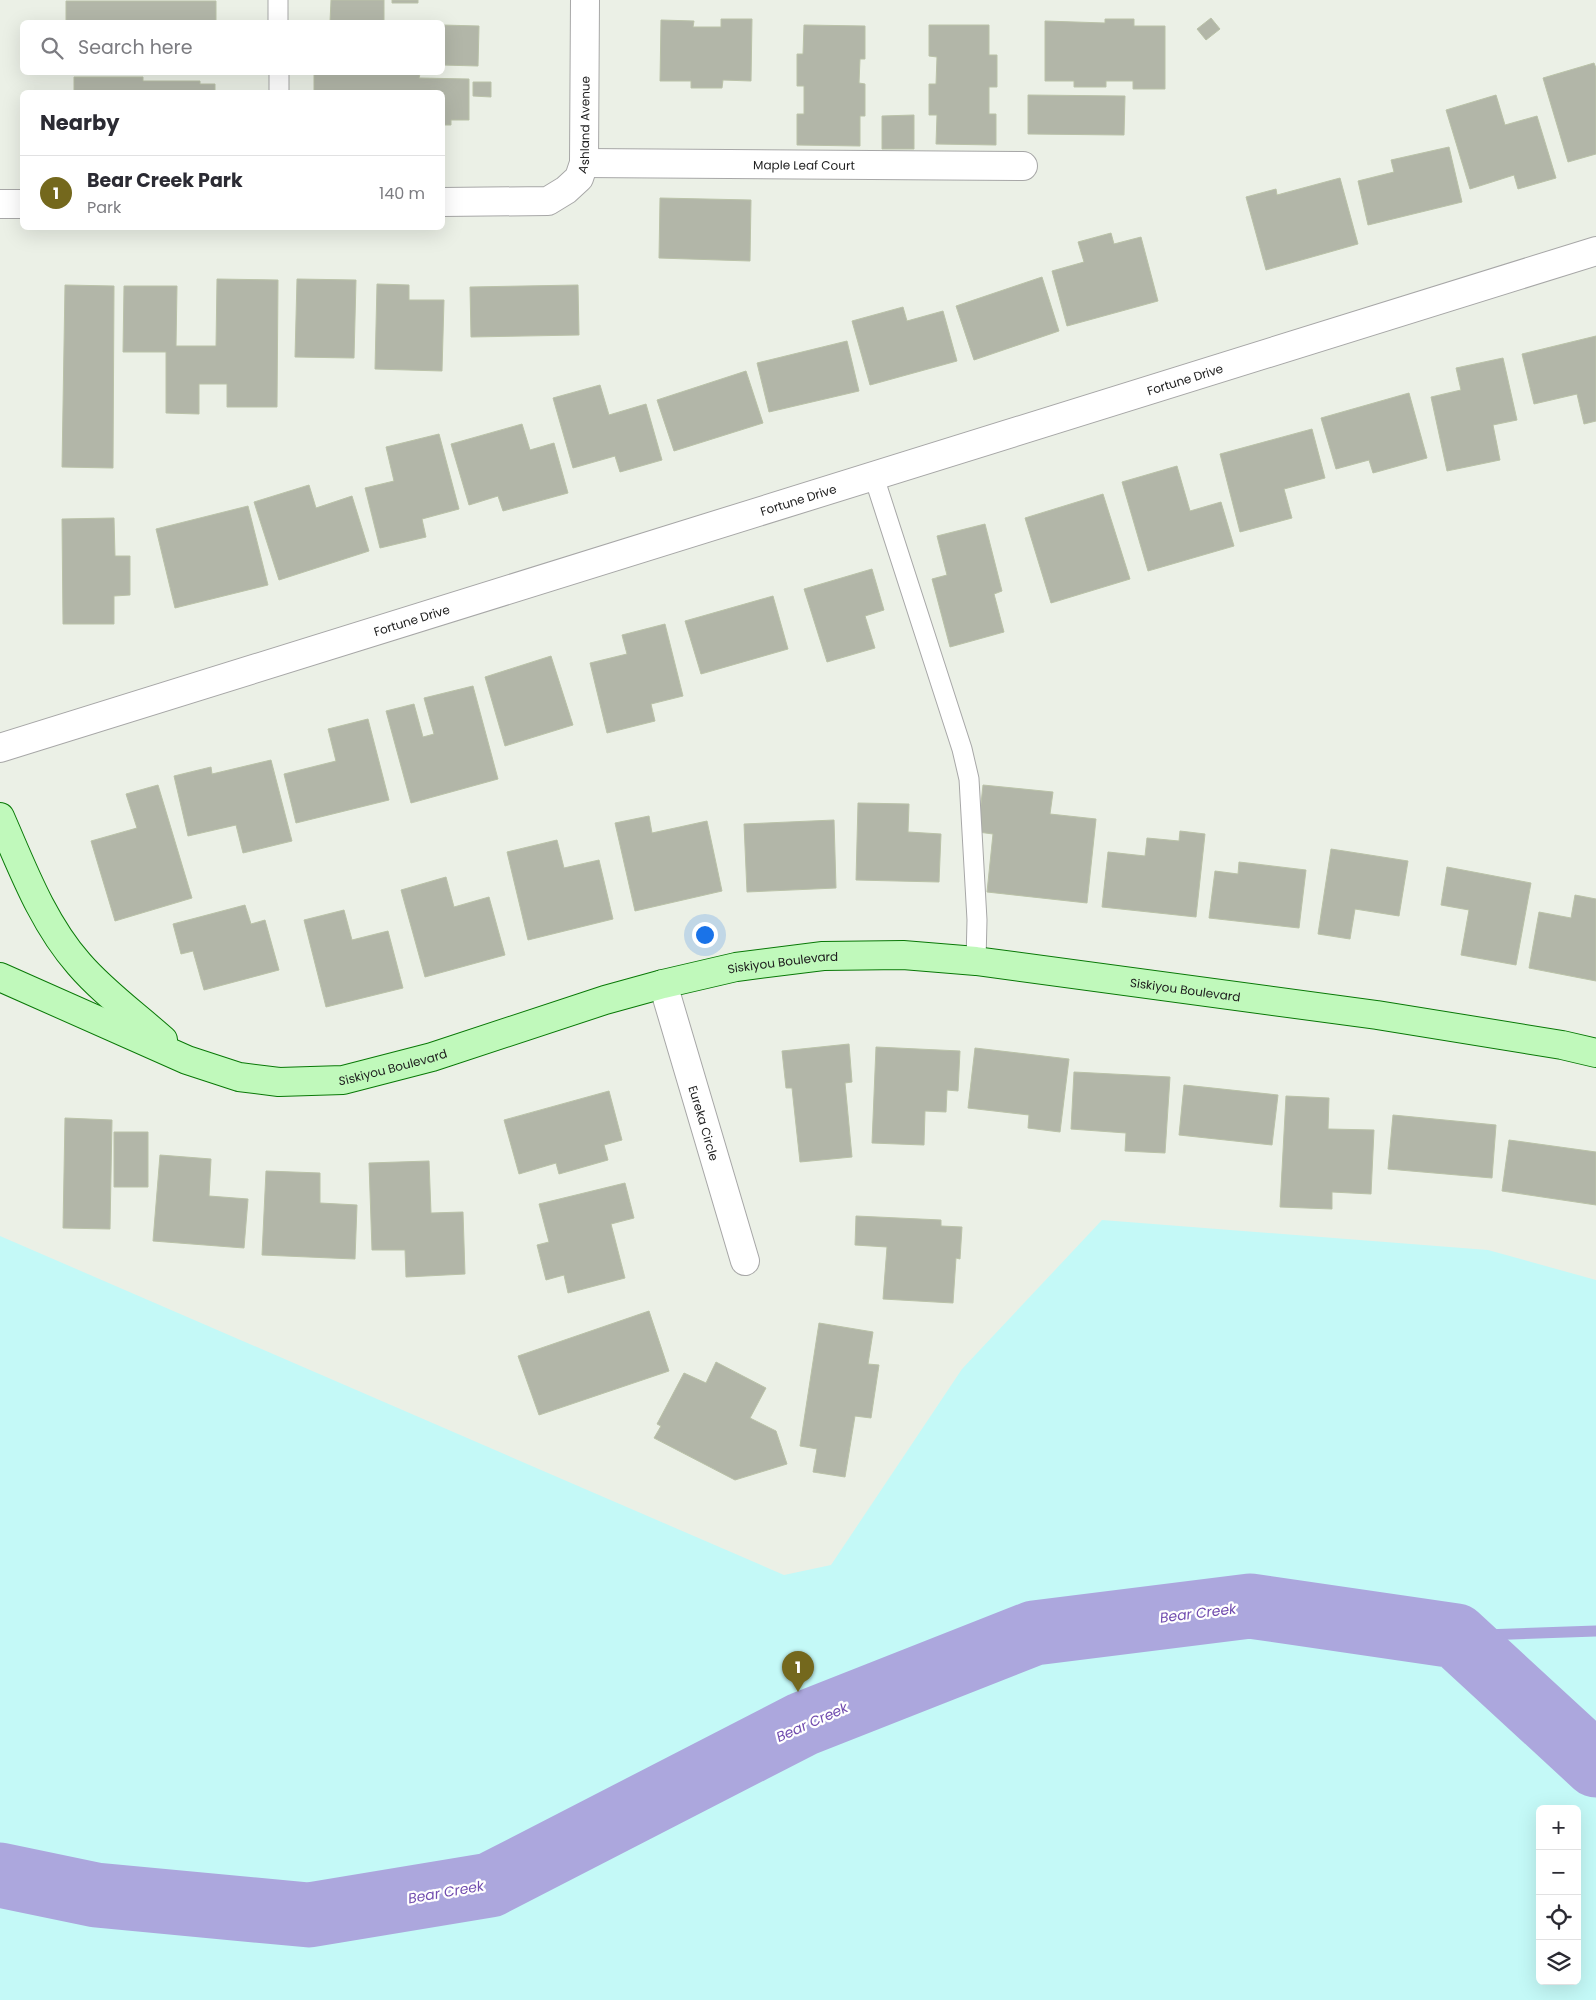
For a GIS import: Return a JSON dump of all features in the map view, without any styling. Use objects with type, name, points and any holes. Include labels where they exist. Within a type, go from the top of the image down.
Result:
[{"type":"street","name":"Ashland Avenue","points":[[445,202],[548,201],[566,190],[579,178],[584,164],[585,0]]},
{"type":"street","name":"Maple Leaf Court","points":[[584,164],[1023,166]]},
{"type":"street","points":[[0,204],[20,204]]},
{"type":"street","name":"Fortune Drive","points":[[0,748],[1596,251]]},
{"type":"street","points":[[0,817],[48,919],[78,962],[96,983],[187,1060]]},
{"type":"street","name":"Siskiyou Boulevard","points":[[0,977],[187,1060],[239,1077],[271,1081],[310,1082],[343,1080],[432,1057],[605,1000],[663,984],[736,967],[823,956],[903,955],[976,961],[1386,1016],[1596,1052]]},
{"type":"street","name":"Eureka Circle","points":[[663,984],[745,1261]]},
{"type":"lane","points":[[278,0],[278,20]]},
{"type":"lane","points":[[278,75],[278,90]]},
{"type":"lane","points":[[874,477],[962,748],[969,779],[977,920],[976,961]]},
{"type":"shaded area","points":[[1102,1220],[1488,1250],[1596,1280],[1596,2000],[0,2000],[0,1236],[784,1575],[831,1565],[962,1369]]},
{"type":"building","points":[[331,0],[384,0],[384,20],[330,20]]},
{"type":"building","points":[[392,0],[418,0],[418,3],[392,3]]},
{"type":"building","points":[[66,1],[216,1],[216,20],[66,20]]},
{"type":"building","points":[[1211,18],[1220,29],[1206,40],[1197,29]]},
{"type":"building","points":[[721,19],[752,19],[751,81],[723,80],[722,88],[691,88],[691,81],[660,81],[661,20],[694,21],[693,27],[721,27]]},
{"type":"building","points":[[1105,19],[1134,19],[1134,26],[1165,26],[1165,89],[1133,89],[1133,81],[1106,81],[1106,87],[1074,87],[1074,81],[1045,81],[1045,21],[1105,23]]},
{"type":"building","points":[[445,25],[479,26],[478,66],[445,65]]},
{"type":"building","points":[[804,25],[865,26],[865,59],[860,59],[859,83],[865,84],[865,116],[860,116],[860,146],[797,145],[797,114],[804,114],[804,86],[797,86],[797,54],[803,54]]},
{"type":"building","points":[[929,25],[989,25],[989,55],[997,55],[997,87],[989,87],[989,114],[996,114],[996,145],[936,144],[937,115],[929,115],[929,84],[936,84],[937,57],[929,56]]},
{"type":"building","points":[[1594,63],[1596,68],[1596,154],[1568,162],[1543,78]]},
{"type":"building","points":[[314,75],[420,75],[419,78],[469,79],[469,120],[451,120],[451,125],[445,125],[445,90],[314,90]]},
{"type":"building","points":[[74,77],[143,77],[143,81],[200,81],[200,84],[215,84],[215,90],[74,90]]},
{"type":"building","points":[[473,82],[491,82],[491,97],[473,96]]},
{"type":"building","points":[[1028,95],[1125,96],[1124,135],[1028,134]]},
{"type":"building","points":[[1496,95],[1505,125],[1537,116],[1556,178],[1518,189],[1514,175],[1470,189],[1446,110]]},
{"type":"building","points":[[914,115],[914,149],[882,149],[882,116]]},
{"type":"building","points":[[1449,147],[1462,202],[1368,225],[1358,181],[1394,172],[1391,160]]},
{"type":"building","points":[[1340,178],[1358,244],[1266,270],[1246,197],[1276,189],[1277,195]]},
{"type":"building","points":[[660,198],[751,200],[750,261],[659,258]]},
{"type":"building","points":[[1111,233],[1114,244],[1141,237],[1158,301],[1067,326],[1052,271],[1084,262],[1078,242]]},
{"type":"building","points":[[1042,277],[1059,331],[974,360],[956,306]]},
{"type":"building","points":[[217,279],[278,280],[277,407],[227,407],[227,384],[199,384],[199,414],[166,413],[166,352],[123,352],[124,286],[177,286],[176,346],[216,346]]},
{"type":"building","points":[[297,279],[356,280],[354,358],[295,357]]},
{"type":"building","points":[[377,284],[409,285],[409,300],[444,300],[442,371],[375,369]]},
{"type":"building","points":[[65,285],[114,286],[113,468],[62,467]]},
{"type":"building","points":[[578,285],[579,335],[471,337],[470,287]]},
{"type":"building","points":[[903,307],[907,321],[943,311],[957,361],[870,385],[852,321]]},
{"type":"building","points":[[1596,336],[1596,421],[1584,424],[1577,394],[1534,404],[1522,354]]},
{"type":"building","points":[[847,341],[859,391],[769,412],[757,363]]},
{"type":"building","points":[[1503,358],[1517,420],[1493,425],[1500,460],[1447,471],[1431,397],[1461,390],[1456,368]]},
{"type":"building","points":[[746,371],[763,423],[674,451],[657,400]]},
{"type":"building","points":[[600,385],[609,415],[646,404],[662,460],[620,472],[615,456],[573,468],[553,398]]},
{"type":"building","points":[[1409,393],[1427,458],[1373,473],[1369,460],[1336,469],[1321,418]]},
{"type":"building","points":[[522,424],[530,450],[554,443],[568,493],[503,511],[498,496],[469,505],[451,444]]},
{"type":"building","points":[[1312,429],[1325,478],[1284,489],[1292,518],[1240,532],[1220,454]]},
{"type":"building","points":[[439,434],[459,509],[422,519],[426,537],[380,548],[365,488],[394,481],[386,447]]},
{"type":"building","points":[[1177,466],[1190,511],[1221,502],[1234,546],[1148,571],[1122,482]]},
{"type":"building","points":[[309,485],[316,508],[352,496],[369,551],[279,580],[254,502]]},
{"type":"building","points":[[1103,494],[1130,579],[1051,603],[1025,518]]},
{"type":"building","points":[[248,506],[268,585],[175,608],[156,529]]},
{"type":"building","points":[[114,518],[115,556],[130,556],[130,595],[114,596],[114,624],[63,624],[62,519]]},
{"type":"building","points":[[985,524],[1002,591],[994,594],[1004,632],[950,647],[932,579],[947,575],[937,536]]},
{"type":"building","points":[[872,569],[884,610],[865,616],[875,648],[827,662],[804,589]]},
{"type":"building","points":[[773,596],[788,649],[701,674],[685,621]]},
{"type":"building","points":[[665,624],[683,696],[651,704],[655,721],[607,733],[590,663],[627,654],[622,635]]},
{"type":"building","points":[[551,656],[573,725],[505,746],[485,677]]},
{"type":"building","points":[[473,686],[498,779],[411,803],[386,711],[414,704],[423,737],[434,734],[424,698]]},
{"type":"building","points":[[368,719],[389,800],[296,823],[284,774],[336,761],[328,729]]},
{"type":"building","points":[[271,760],[292,841],[243,853],[236,825],[188,836],[174,776],[211,767],[212,774]]},
{"type":"building","points":[[158,785],[192,898],[115,921],[91,841],[137,828],[126,794]]},
{"type":"building","points":[[983,785],[1053,792],[1050,814],[1096,819],[1087,903],[987,892],[993,834],[978,832]]},
{"type":"building","points":[[858,803],[909,804],[908,832],[941,834],[939,882],[856,880]]},
{"type":"building","points":[[649,816],[652,833],[707,821],[722,891],[635,911],[615,823]]},
{"type":"building","points":[[834,820],[836,888],[747,892],[744,824]]},
{"type":"building","points":[[1180,831],[1205,834],[1196,917],[1102,907],[1108,852],[1145,856],[1147,838],[1179,841]]},
{"type":"building","points":[[557,840],[564,868],[599,860],[613,919],[528,940],[507,852]]},
{"type":"building","points":[[1331,849],[1408,861],[1399,916],[1355,909],[1350,939],[1318,934]]},
{"type":"building","points":[[1239,862],[1306,870],[1299,928],[1209,918],[1215,871],[1238,874]]},
{"type":"building","points":[[1447,867],[1531,883],[1516,965],[1461,955],[1469,910],[1441,905]]},
{"type":"building","points":[[446,877],[454,907],[489,897],[505,955],[425,977],[401,890]]},
{"type":"building","points":[[1575,895],[1596,899],[1596,981],[1529,968],[1539,912],[1571,918]]},
{"type":"building","points":[[245,905],[251,924],[265,920],[279,970],[204,990],[193,951],[181,954],[173,924]]},
{"type":"building","points":[[344,910],[352,940],[388,931],[403,988],[326,1007],[304,920]]},
{"type":"building","points":[[849,1044],[852,1082],[845,1083],[852,1157],[800,1162],[792,1088],[786,1088],[782,1051]]},
{"type":"building","points":[[876,1047],[960,1051],[958,1091],[947,1090],[946,1112],[925,1111],[924,1145],[872,1143]]},
{"type":"building","points":[[975,1048],[1069,1059],[1060,1132],[1028,1128],[1029,1115],[968,1108]]},
{"type":"building","points":[[1074,1072],[1170,1077],[1165,1153],[1125,1151],[1126,1133],[1071,1129]]},
{"type":"building","points":[[1184,1085],[1278,1095],[1272,1145],[1179,1135]]},
{"type":"building","points":[[609,1091],[622,1140],[604,1145],[608,1160],[559,1174],[556,1163],[519,1174],[504,1120]]},
{"type":"building","points":[[1286,1096],[1329,1098],[1328,1129],[1374,1130],[1371,1194],[1332,1192],[1332,1209],[1280,1207]]},
{"type":"building","points":[[1393,1115],[1496,1125],[1492,1178],[1388,1169]]},
{"type":"building","points":[[65,1118],[112,1120],[110,1229],[63,1228]]},
{"type":"building","points":[[114,1132],[148,1132],[148,1187],[114,1187]]},
{"type":"building","points":[[1509,1140],[1596,1152],[1596,1205],[1502,1191]]},
{"type":"building","points":[[160,1155],[211,1159],[209,1196],[248,1199],[244,1248],[153,1241]]},
{"type":"building","points":[[429,1161],[431,1213],[463,1212],[465,1274],[406,1277],[405,1250],[372,1250],[369,1163]]},
{"type":"building","points":[[266,1171],[320,1173],[320,1203],[357,1205],[355,1259],[262,1255]]},
{"type":"building","points":[[625,1183],[634,1218],[611,1224],[625,1278],[568,1293],[564,1275],[546,1280],[537,1245],[549,1242],[539,1204]]},
{"type":"building","points":[[856,1216],[941,1220],[941,1226],[962,1227],[960,1259],[956,1258],[953,1303],[883,1299],[887,1247],[855,1245]]},
{"type":"building","points":[[649,1311],[669,1371],[539,1415],[518,1356]]},
{"type":"building","points":[[819,1323],[873,1332],[868,1364],[879,1365],[871,1418],[855,1416],[845,1477],[813,1472],[817,1449],[800,1446]]},
{"type":"building","points":[[716,1362],[766,1388],[750,1418],[776,1431],[787,1464],[735,1480],[654,1438],[661,1426],[657,1424],[684,1373],[706,1383]]},
{"type":"waterway","name":"Bear Creek","points":[[0,1875],[96,1895],[309,1915],[490,1885],[803,1724],[1034,1633],[1250,1606],[1456,1636],[1596,1765]]},
{"type":"waterway","points":[[1456,1636],[1596,1631]]},
{"type":"place","name":"Bear Creek Park","points":[[798,1692]]}]
